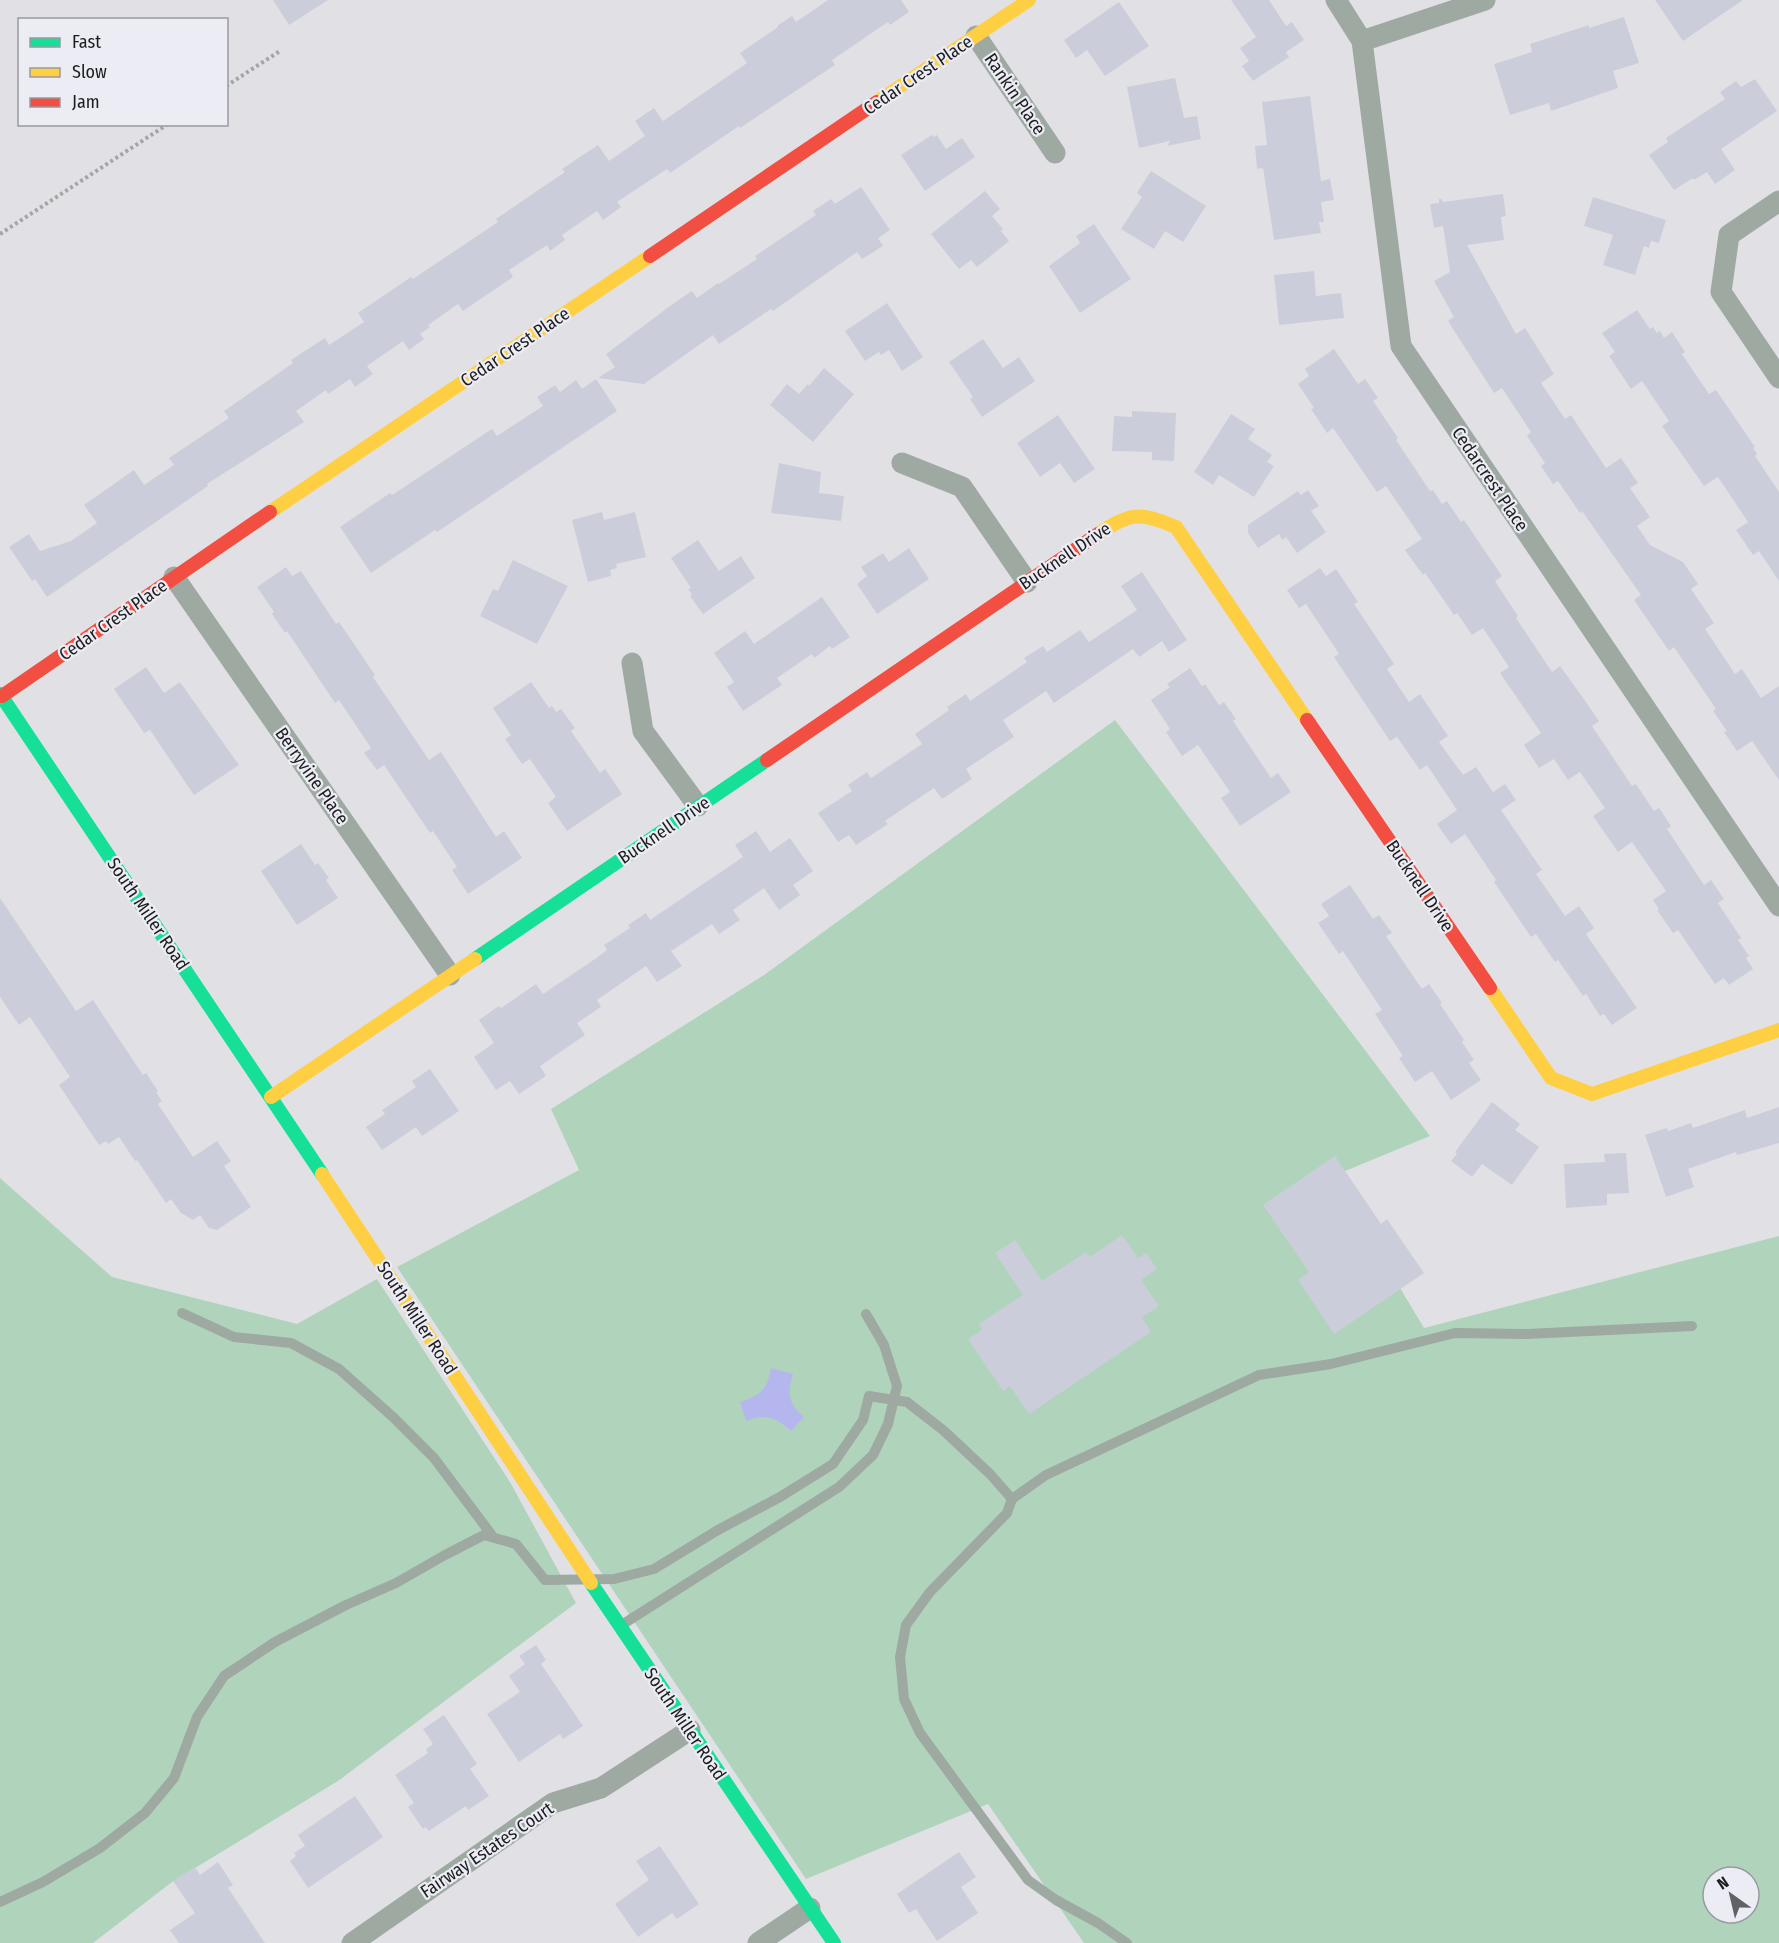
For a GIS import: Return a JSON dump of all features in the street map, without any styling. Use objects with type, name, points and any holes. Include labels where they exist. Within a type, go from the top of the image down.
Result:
[{"type":"street","name":"Cedar Crest Place","points":[[1,695],[1029,0]]},
{"type":"street","name":"Cedarcrest Place","points":[[1336,0],[1362,41],[1401,346],[1779,906]]},
{"type":"street","points":[[1362,41],[1485,0]]},
{"type":"street","name":"Rankin Place","points":[[976,36],[1055,153]]},
{"type":"street","points":[[1779,201],[1729,235],[1721,292],[1779,378]]},
{"type":"street","points":[[902,463],[962,487],[1027,582]]},
{"type":"street","name":"Bucknell Drive","points":[[271,1097],[1120,519],[1149,516],[1176,527],[1551,1078],[1592,1094],[1779,1030]]},
{"type":"street","name":"Berryvine Place","points":[[174,577],[450,975]]},
{"type":"street","points":[[632,663],[643,731],[698,806]]},
{"type":"street","name":"South Miller Road","points":[[1,695],[271,1097],[619,1626],[834,1943]]},
{"type":"street","name":"Fairway Estates Court","points":[[352,1943],[553,1803],[601,1788],[690,1730]]},
{"type":"street","points":[[758,1943],[810,1908]]},
{"type":"lane","points":[[182,1313],[234,1337],[291,1343],[339,1369],[435,1458],[494,1538]]},
{"type":"lane","points":[[619,1626],[838,1486],[873,1455],[888,1425],[897,1386],[884,1345],[866,1314]]},
{"type":"lane","points":[[1127,1943],[1098,1923],[1056,1900],[1028,1880],[920,1733],[904,1699],[900,1657],[906,1625],[930,1592],[1007,1513],[1012,1499],[1046,1475],[1259,1375],[1331,1364],[1455,1333],[1527,1334],[1692,1326]]},
{"type":"lane","points":[[0,1902],[43,1882],[100,1848],[145,1813],[174,1778],[197,1718],[224,1676],[275,1642],[346,1605],[396,1583],[484,1535],[516,1544],[545,1580],[614,1579],[654,1569],[718,1530],[780,1497],[832,1464],[863,1420],[869,1396],[907,1402],[943,1430],[990,1474],[1012,1499]]},
{"type":"path","points":[[228,85],[280,51]]},
{"type":"path","points":[[0,234],[165,126]]},
{"type":"green space","points":[[1115,720],[1430,1136],[1333,1176],[1424,1328],[1779,1236],[1779,1943],[1084,1943],[988,1804],[806,1879],[397,1267],[579,1170],[551,1109],[764,975]]},
{"type":"green space","points":[[0,1178],[112,1277],[297,1324],[377,1279],[510,1482],[576,1603],[338,1781],[172,1882],[93,1943],[0,1943]]},
{"type":"water","points":[[771,1368],[793,1374],[790,1398],[804,1417],[791,1431],[780,1422],[770,1418],[759,1417],[746,1421],[740,1402],[762,1391]]},
{"type":"building","points":[[273,0],[328,0],[289,25]]},
{"type":"building","points":[[828,0],[901,0],[909,12],[890,25],[888,22],[832,60],[835,65],[740,128],[739,126],[670,173],[667,169],[617,202],[621,207],[603,220],[597,211],[562,235],[565,240],[550,251],[547,245],[509,270],[513,277],[463,311],[458,304],[428,325],[430,327],[420,334],[424,339],[409,350],[403,341],[367,366],[373,374],[355,387],[350,379],[328,394],[326,390],[296,411],[304,422],[207,484],[208,486],[47,597],[35,579],[32,581],[9,547],[29,534],[40,551],[71,541],[97,523],[84,505],[134,470],[144,485],[174,465],[169,458],[229,418],[224,411],[293,363],[291,360],[325,338],[329,345],[364,322],[358,313],[498,222],[496,219],[565,172],[562,169],[598,145],[609,161],[645,136],[635,121],[654,108],[663,121],[747,63],[740,53],[792,16],[796,22]]},
{"type":"building","points":[[1231,0],[1269,0],[1286,26],[1292,22],[1304,40],[1286,52],[1289,57],[1253,81],[1242,66],[1249,61],[1240,48],[1256,37]]},
{"type":"building","points":[[1655,0],[1743,0],[1683,41]]},
{"type":"building","points":[[1119,2],[1149,46],[1105,76],[1087,50],[1076,58],[1064,40]]},
{"type":"building","points":[[1624,17],[1639,63],[1613,71],[1618,88],[1551,111],[1549,103],[1510,115],[1494,64],[1532,52],[1530,44],[1589,25],[1589,28]]},
{"type":"building","points":[[1175,78],[1184,118],[1197,116],[1201,139],[1167,146],[1170,141],[1139,148],[1127,87]]},
{"type":"building","points":[[1755,79],[1777,111],[1721,149],[1735,170],[1715,184],[1707,172],[1674,190],[1649,155],[1668,142],[1666,138],[1725,99],[1720,92],[1736,81],[1741,87]]},
{"type":"building","points":[[1310,96],[1321,181],[1330,179],[1334,200],[1321,202],[1324,222],[1319,222],[1321,233],[1274,240],[1263,168],[1257,169],[1255,146],[1267,145],[1262,102]]},
{"type":"building","points":[[932,135],[934,137],[937,135],[946,149],[962,138],[975,157],[925,191],[901,155]]},
{"type":"building","points":[[1151,171],[1206,206],[1183,242],[1165,231],[1154,249],[1121,229],[1142,197],[1137,193]]},
{"type":"building","points":[[861,187],[890,230],[878,238],[883,246],[862,259],[857,252],[773,311],[771,309],[719,344],[713,335],[644,384],[598,378],[615,367],[606,354],[674,303],[692,291],[697,298],[757,259],[755,256],[816,215],[813,211],[831,199],[835,204]]},
{"type":"building","points":[[985,191],[1000,209],[992,216],[1009,241],[977,267],[971,260],[959,269],[931,234]]},
{"type":"building","points":[[1503,194],[1506,216],[1501,217],[1504,240],[1467,245],[1516,334],[1525,328],[1554,374],[1541,383],[1565,419],[1571,415],[1606,468],[1621,458],[1638,483],[1630,488],[1650,517],[1637,526],[1650,545],[1683,562],[1698,584],[1691,589],[1714,623],[1705,629],[1735,674],[1742,669],[1761,698],[1779,686],[1779,780],[1752,741],[1737,751],[1713,711],[1716,709],[1674,647],[1669,651],[1634,600],[1641,595],[1582,511],[1580,513],[1558,481],[1553,484],[1541,466],[1545,463],[1527,436],[1531,432],[1502,388],[1494,393],[1448,321],[1454,317],[1434,281],[1450,272],[1443,226],[1434,228],[1430,204],[1439,203],[1439,199],[1443,202]]},
{"type":"building","points":[[1593,197],[1666,220],[1659,243],[1651,241],[1649,248],[1644,246],[1635,275],[1603,265],[1613,235],[1584,226]]},
{"type":"building","points":[[1094,224],[1131,279],[1080,313],[1049,266],[1080,243],[1076,236]]},
{"type":"building","points":[[1314,271],[1316,296],[1341,293],[1344,318],[1279,325],[1274,275]]},
{"type":"building","points":[[887,303],[923,357],[902,371],[889,350],[881,355],[879,352],[865,361],[845,331]]},
{"type":"building","points":[[1637,310],[1650,329],[1653,327],[1657,333],[1660,331],[1664,338],[1672,332],[1685,352],[1682,354],[1709,394],[1716,390],[1755,447],[1753,448],[1757,454],[1755,456],[1779,492],[1779,581],[1759,551],[1753,555],[1736,530],[1748,522],[1718,477],[1704,486],[1662,426],[1669,421],[1642,381],[1631,389],[1609,356],[1615,352],[1602,333]]},
{"type":"building","points":[[983,339],[1003,368],[1019,357],[1035,381],[982,417],[970,399],[973,397],[949,362]]},
{"type":"building","points":[[1334,349],[1358,384],[1365,379],[1378,398],[1373,401],[1430,491],[1433,490],[1442,504],[1447,501],[1461,522],[1464,520],[1502,576],[1495,581],[1518,616],[1516,618],[1552,672],[1560,666],[1586,702],[1599,721],[1592,726],[1632,786],[1636,784],[1654,811],[1659,808],[1671,826],[1667,829],[1704,885],[1711,880],[1724,899],[1718,903],[1741,938],[1738,940],[1749,956],[1746,958],[1753,969],[1729,985],[1724,978],[1715,984],[1678,930],[1673,933],[1653,900],[1666,891],[1632,842],[1618,852],[1593,816],[1605,808],[1580,772],[1568,780],[1554,759],[1539,768],[1524,745],[1541,733],[1500,673],[1509,667],[1483,628],[1472,635],[1457,613],[1454,615],[1425,573],[1423,575],[1405,550],[1422,539],[1386,486],[1377,492],[1333,428],[1327,433],[1311,409],[1314,408],[1298,384],[1309,376],[1305,369]]},
{"type":"building","points":[[824,368],[854,394],[813,442],[770,405],[787,384],[799,394]]},
{"type":"building","points":[[596,379],[617,411],[437,532],[435,530],[371,573],[340,527],[492,429],[497,436],[543,406],[537,397],[555,385],[560,392],[576,380],[582,389]]},
{"type":"building","points":[[1132,411],[1176,413],[1174,461],[1152,460],[1152,452],[1112,451],[1114,416],[1132,417]]},
{"type":"building","points":[[1231,414],[1255,429],[1248,439],[1272,455],[1267,462],[1274,466],[1254,497],[1219,475],[1213,485],[1194,472]]},
{"type":"building","points":[[1058,415],[1095,469],[1074,483],[1060,463],[1040,477],[1017,443]]},
{"type":"building","points":[[779,463],[821,472],[819,493],[844,496],[841,521],[771,513]]},
{"type":"building","points":[[1308,490],[1319,506],[1311,511],[1326,532],[1297,553],[1286,537],[1282,540],[1279,534],[1258,548],[1248,533],[1248,525],[1298,491],[1301,495]]},
{"type":"building","points":[[602,512],[604,520],[635,512],[646,557],[616,564],[617,568],[610,570],[611,576],[588,582],[572,520]]},
{"type":"building","points":[[698,540],[719,571],[741,556],[755,578],[703,614],[690,596],[692,595],[688,589],[691,588],[671,558]]},
{"type":"building","points":[[909,548],[929,579],[877,614],[857,584],[867,576],[861,567],[883,553],[889,562]]},
{"type":"building","points":[[513,560],[568,586],[537,644],[480,616],[493,589],[498,591]]},
{"type":"building","points":[[286,567],[292,576],[301,571],[336,624],[339,622],[429,760],[441,752],[496,837],[504,831],[522,858],[468,894],[452,870],[457,867],[433,831],[430,833],[384,765],[377,770],[364,753],[371,748],[339,700],[335,703],[287,631],[285,633],[272,614],[274,612],[257,587]]},
{"type":"building","points":[[1320,568],[1326,576],[1336,569],[1358,602],[1354,604],[1394,664],[1387,669],[1409,702],[1420,694],[1448,736],[1439,742],[1463,775],[1476,767],[1493,792],[1505,784],[1516,800],[1501,810],[1542,870],[1536,874],[1565,916],[1579,906],[1594,928],[1586,934],[1637,1008],[1612,1025],[1604,1014],[1600,1016],[1586,994],[1583,996],[1558,960],[1555,962],[1536,934],[1531,937],[1465,834],[1451,844],[1437,824],[1457,810],[1427,765],[1420,770],[1397,737],[1390,741],[1334,657],[1339,654],[1306,604],[1299,608],[1287,590]]},
{"type":"building","points":[[1142,572],[1187,640],[1169,652],[1162,641],[1139,657],[1133,649],[1054,703],[1046,691],[1003,720],[1014,737],[966,769],[972,779],[942,799],[934,788],[885,821],[888,824],[856,845],[849,835],[838,842],[818,813],[852,791],[848,785],[867,772],[871,778],[922,744],[915,734],[949,710],[947,707],[966,694],[970,701],[1027,662],[1024,658],[1043,646],[1047,652],[1080,630],[1089,642],[1137,610],[1121,586]]},
{"type":"building","points":[[822,597],[850,637],[832,649],[830,646],[814,658],[812,654],[777,678],[782,685],[743,711],[727,687],[734,682],[714,653],[745,631],[754,644]]},
{"type":"building","points":[[146,667],[164,693],[180,682],[239,765],[194,795],[150,730],[144,733],[114,689]]},
{"type":"building","points":[[1190,668],[1202,686],[1205,684],[1219,705],[1224,702],[1236,719],[1233,721],[1271,778],[1278,773],[1291,792],[1240,826],[1221,798],[1230,792],[1198,745],[1182,756],[1166,732],[1170,729],[1151,700],[1170,687],[1167,684]]},
{"type":"building","points":[[531,682],[549,708],[552,706],[556,712],[561,709],[575,728],[571,731],[600,773],[605,769],[622,794],[567,831],[548,803],[556,797],[530,759],[522,764],[505,739],[511,735],[493,708]]},
{"type":"building","points":[[756,831],[770,852],[790,838],[813,871],[793,885],[800,895],[779,910],[764,888],[733,910],[740,920],[719,934],[712,924],[671,951],[682,966],[657,982],[646,966],[597,1000],[601,1007],[577,1023],[585,1035],[540,1066],[546,1076],[519,1094],[510,1081],[496,1090],[474,1057],[494,1043],[479,1020],[536,984],[543,994],[598,957],[607,950],[604,945],[630,928],[628,925],[646,913],[650,920],[743,857],[735,845]]},
{"type":"building","points":[[301,844],[315,865],[318,863],[329,878],[326,880],[338,898],[297,925],[261,871]]},
{"type":"building","points":[[1350,885],[1373,919],[1379,915],[1392,933],[1386,936],[1422,989],[1429,984],[1474,1060],[1469,1063],[1481,1080],[1451,1100],[1432,1071],[1415,1082],[1399,1058],[1403,1056],[1375,1014],[1382,1010],[1343,951],[1339,954],[1318,923],[1329,916],[1321,904]]},
{"type":"building","points":[[0,898],[76,1011],[93,1000],[143,1075],[146,1073],[158,1091],[156,1092],[162,1101],[158,1104],[193,1157],[217,1141],[231,1161],[224,1166],[251,1207],[217,1230],[209,1228],[200,1215],[193,1220],[181,1213],[171,1199],[166,1203],[119,1137],[108,1144],[106,1141],[99,1145],[59,1085],[70,1077],[30,1017],[19,1025],[0,997]]},
{"type":"building","points":[[430,1069],[459,1111],[422,1136],[416,1127],[382,1150],[366,1127],[385,1114],[382,1110],[416,1087],[412,1081]]},
{"type":"building","points":[[1492,1102],[1520,1124],[1515,1130],[1539,1147],[1512,1185],[1482,1164],[1472,1177],[1451,1161],[1457,1154],[1455,1152]]},
{"type":"building","points":[[1779,1107],[1779,1143],[1737,1155],[1736,1152],[1688,1169],[1694,1187],[1666,1197],[1645,1135],[1667,1128],[1668,1131],[1691,1123],[1693,1128],[1745,1110],[1747,1118]]},
{"type":"building","points":[[1626,1153],[1629,1193],[1607,1194],[1607,1205],[1566,1208],[1564,1164],[1605,1162],[1604,1154]]},
{"type":"building","points":[[1335,1156],[1381,1224],[1387,1219],[1424,1273],[1334,1334],[1298,1280],[1309,1272],[1263,1205]]},
{"type":"building","points":[[1122,1235],[1138,1258],[1146,1253],[1157,1269],[1141,1280],[1159,1306],[1142,1317],[1151,1332],[1029,1414],[1010,1386],[1003,1391],[968,1339],[982,1330],[979,1324],[1023,1295],[995,1253],[1015,1240],[1042,1281],[1086,1252],[1090,1257]]},
{"type":"building","points":[[536,1645],[546,1660],[541,1664],[583,1726],[563,1739],[560,1734],[519,1762],[487,1714],[520,1692],[509,1676],[525,1664],[519,1656]]},
{"type":"building","points":[[444,1715],[477,1764],[470,1769],[489,1796],[468,1810],[466,1806],[429,1831],[426,1827],[423,1829],[408,1807],[414,1803],[395,1775],[428,1753],[426,1749],[433,1744],[423,1729]]},
{"type":"building","points":[[355,1796],[383,1837],[308,1888],[290,1861],[296,1856],[294,1853],[305,1846],[298,1835]]},
{"type":"building","points":[[660,1846],[699,1904],[677,1919],[672,1913],[638,1937],[615,1904],[649,1880],[636,1861]]},
{"type":"building","points":[[959,1852],[976,1877],[961,1887],[978,1913],[937,1941],[916,1909],[909,1913],[897,1894]]},
{"type":"building","points":[[218,1862],[233,1885],[228,1888],[265,1943],[179,1943],[170,1930],[195,1913],[173,1881],[195,1867],[200,1875]]},
{"type":"traffic: fast","points":[[0,694],[322,1174]]},
{"type":"traffic: fast","points":[[475,959],[767,760]]},
{"type":"traffic: fast","points":[[591,1583],[834,1943]]},
{"type":"traffic: slow","points":[[877,102],[1029,0]]},
{"type":"traffic: slow","points":[[270,512],[650,256]]},
{"type":"traffic: slow","points":[[1098,534],[1119,522],[1136,517],[1153,519],[1176,527],[1307,720]]},
{"type":"traffic: slow","points":[[271,1097],[475,959]]},
{"type":"traffic: slow","points":[[1490,988],[1551,1078],[1592,1094],[1779,1030]]},
{"type":"traffic: slow","points":[[322,1174],[591,1583]]},
{"type":"traffic: jam","points":[[650,256],[877,102]]},
{"type":"traffic: jam","points":[[2,696],[270,512]]},
{"type":"traffic: jam","points":[[767,760],[1098,534]]},
{"type":"traffic: jam","points":[[1307,720],[1490,988]]}]
